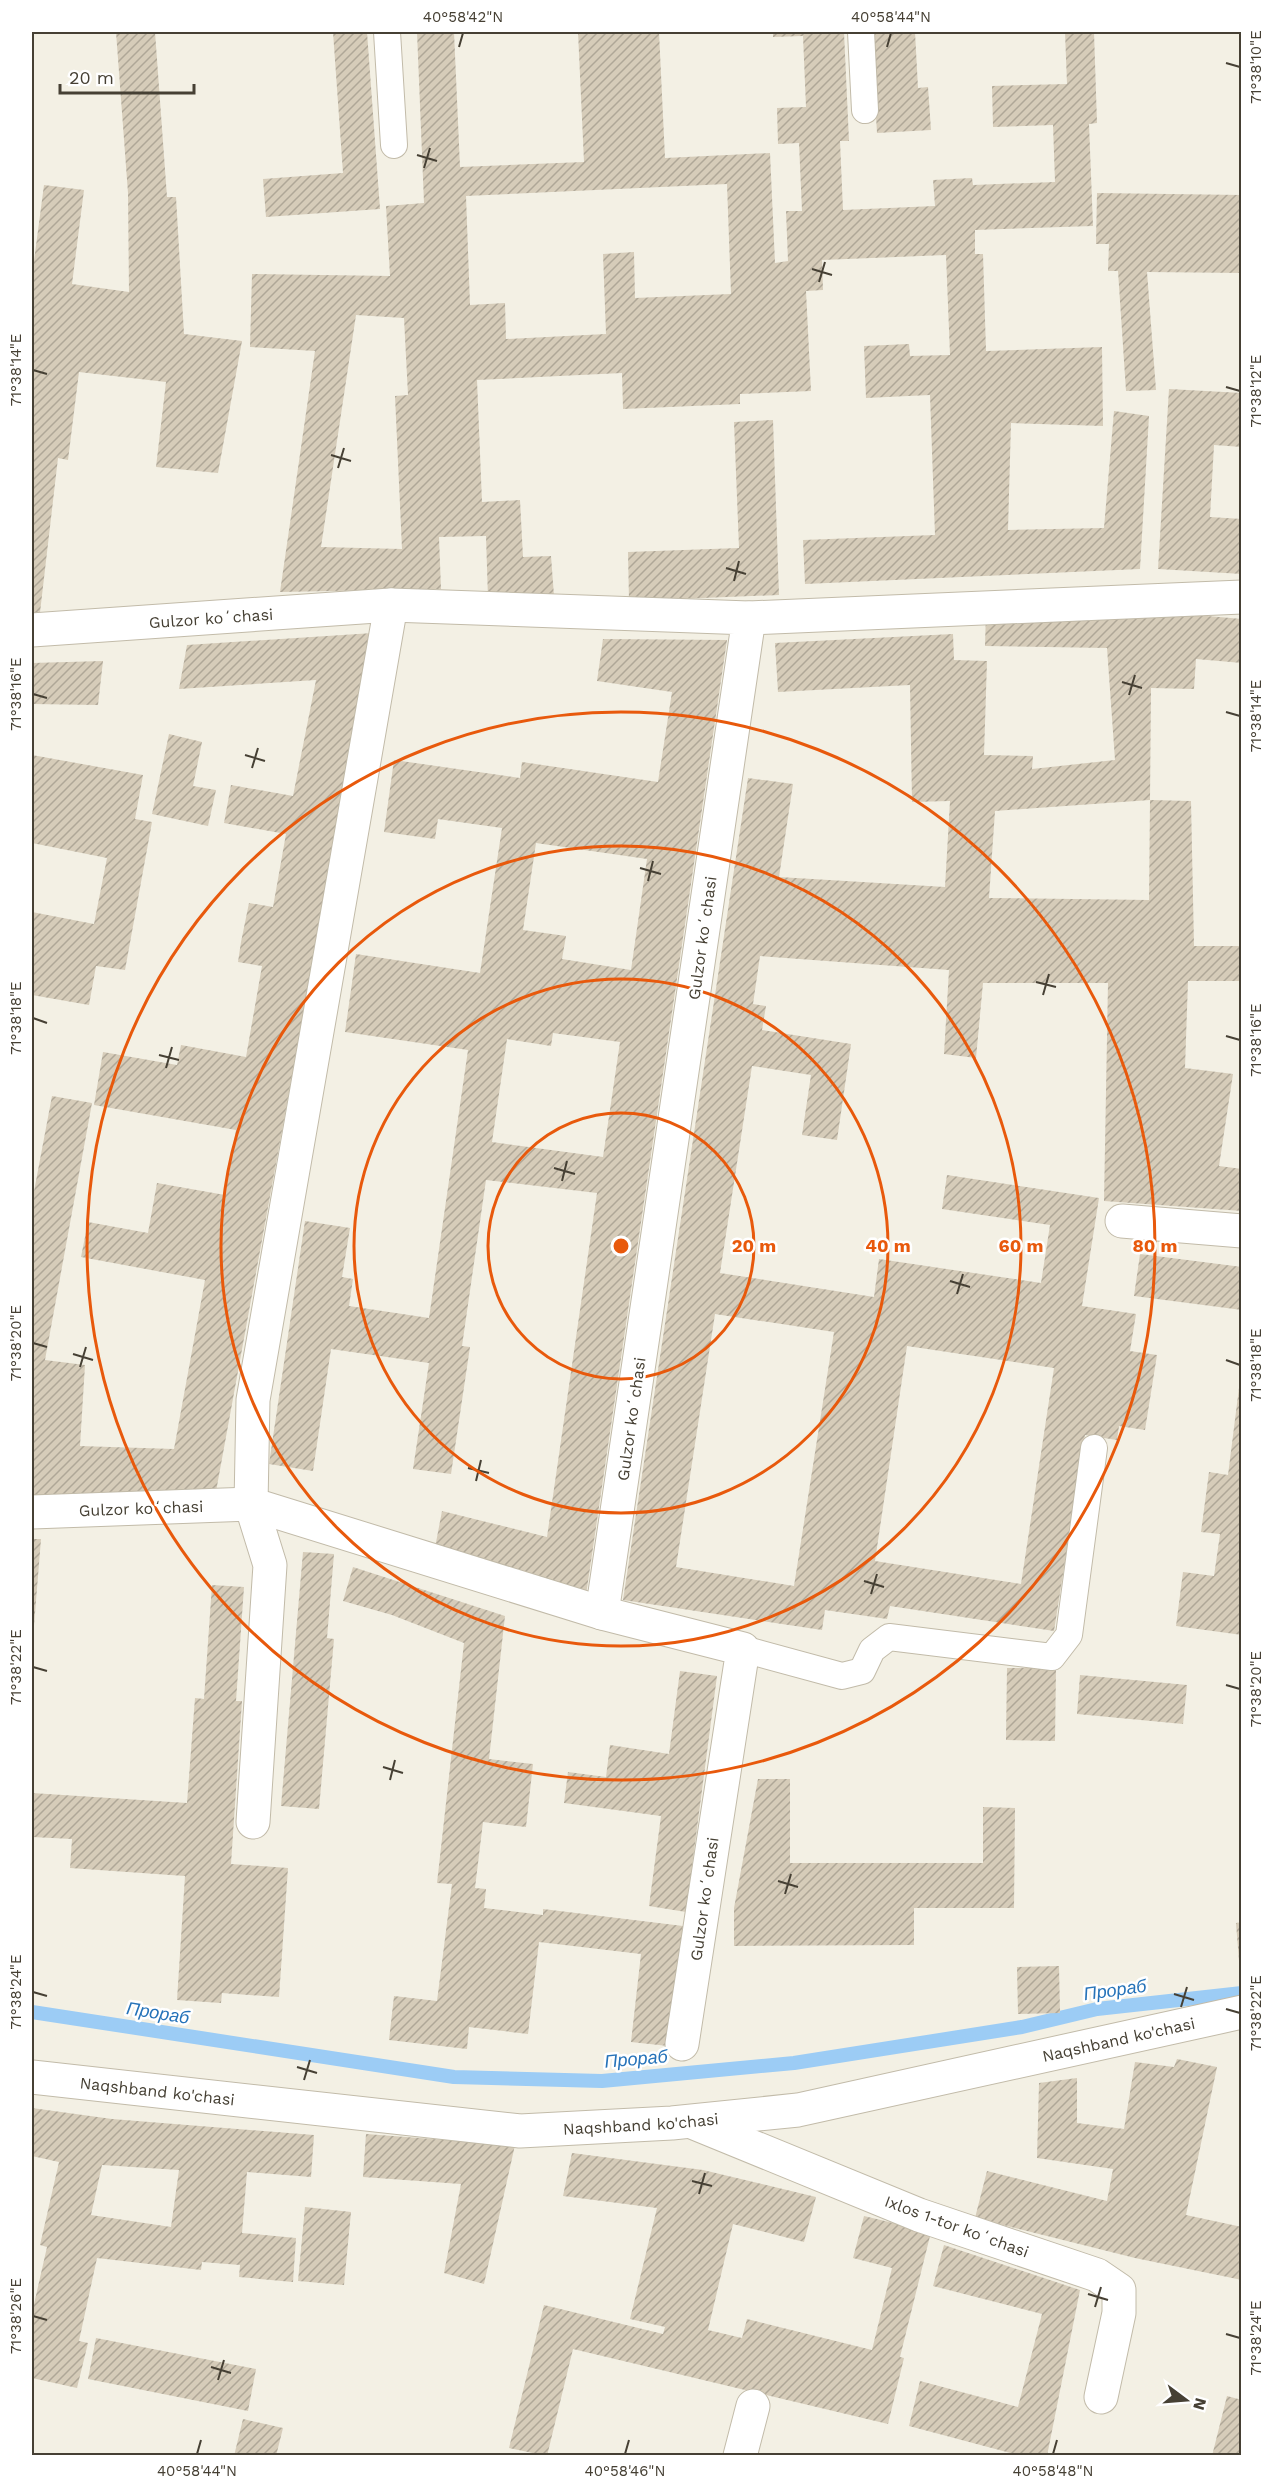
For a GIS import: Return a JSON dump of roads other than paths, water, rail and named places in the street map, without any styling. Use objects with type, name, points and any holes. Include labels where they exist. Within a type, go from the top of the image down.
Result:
[{"type":"street","points":[[749,618],[1242,597]]},
{"type":"street","points":[[253,1822],[270,1565],[251,1504],[253,1400],[391,605]]},
{"type":"street","name":"Gulzor koʻchasi","points":[[32,630],[391,605],[749,618],[602,1613]]},
{"type":"street","points":[[1122,1221],[1242,1231]]},
{"type":"street","name":"Gulzor koʻchasi","points":[[32,1512],[251,1504],[602,1613],[742,1649],[682,2044]]},
{"type":"street","name":"Naqshband ko'chasi","points":[[32,2077],[520,2131],[692,2122],[798,2110],[1242,2012]]},
{"type":"street","name":"Ixlos 1-tor koʻchasi","points":[[692,2122],[919,2215],[1097,2274],[1119,2290],[1119,2313],[1101,2397]]},
{"type":"street","points":[[740,2456],[753,2406]]},
{"type":"lane","points":[[387,32],[394,146]]},
{"type":"lane","points":[[861,32],[865,110]]},
{"type":"lane","points":[[742,1649],[842,1676],[862,1671],[872,1650],[889,1637],[1052,1657],[1069,1635],[1094,1449]]},
{"type":"waterway","name":"Прораб","points":[[32,2012],[454,2077],[602,2081],[794,2063],[1022,2027],[1097,2009],[1242,1993]]}]
